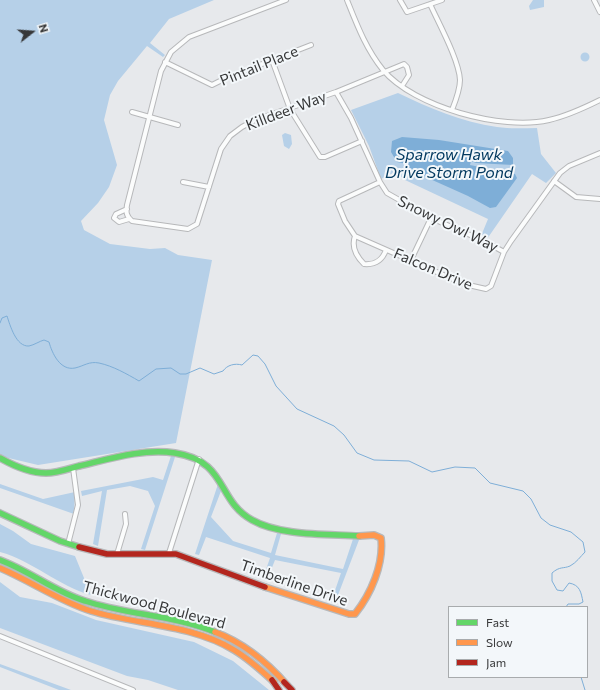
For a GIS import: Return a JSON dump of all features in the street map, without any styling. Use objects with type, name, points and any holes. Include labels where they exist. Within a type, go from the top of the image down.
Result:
[{"type":"main road","name":"Timberline Drive","points":[[0,458],[13,466],[36,472],[47,473],[142,453],[167,452],[190,456],[210,466],[242,514],[251,520],[285,531],[366,536],[374,535],[381,538],[383,545],[376,572],[361,609],[355,614],[349,614],[260,585],[176,554],[117,554],[89,550],[68,544],[0,513]]},
{"type":"main road","name":"Thickwood Boulevard","points":[[0,560],[14,564],[52,586],[84,601],[177,622],[225,635],[257,656],[291,690]]},
{"type":"main road","name":"Thickwood Boulevard","points":[[0,568],[14,573],[66,602],[91,611],[214,639],[246,657],[272,680],[280,690]]},
{"type":"street","name":"Killdeer Way","points":[[286,0],[189,37],[178,45],[165,62],[161,71],[126,209],[116,214],[114,218],[119,222],[129,219],[188,229],[197,224],[221,149],[230,136],[242,127],[254,120],[290,109],[336,92],[402,64],[406,65],[409,74],[402,86]]},
{"type":"street","points":[[347,0],[369,51],[384,71],[402,86],[452,110],[475,117],[517,124],[549,120],[600,100]]},
{"type":"street","points":[[400,0],[407,12],[442,0]]},
{"type":"street","points":[[594,0],[600,12]]},
{"type":"street","points":[[430,4],[458,66],[460,80],[458,95],[452,110]]},
{"type":"street","name":"Pintail Place","points":[[165,62],[212,86],[226,78],[311,45]]},
{"type":"street","points":[[272,60],[290,109],[320,157],[325,157],[362,141]]},
{"type":"street","name":"Snowy Owl Way","points":[[336,92],[362,141],[380,182],[388,193],[431,218],[484,240],[504,252]]},
{"type":"street","points":[[132,112],[178,125]]},
{"type":"street","name":"Falcon Drive","points":[[355,236],[464,284],[486,289],[491,286],[504,252],[554,181],[569,166],[600,153]]},
{"type":"street","points":[[554,181],[576,197],[600,199]]},
{"type":"street","points":[[183,182],[209,187]]},
{"type":"street","points":[[380,182],[339,202],[338,204],[341,214],[355,236],[353,242],[354,250],[364,264],[376,263],[384,255],[386,250]]},
{"type":"street","points":[[126,209],[129,219]]},
{"type":"street","points":[[411,260],[431,218]]},
{"type":"street","points":[[169,553],[199,460]]},
{"type":"street","points":[[68,544],[78,505],[73,468]]},
{"type":"street","points":[[117,554],[126,524],[125,514]]},
{"type":"street","points":[[0,636],[123,688],[133,690]]},
{"type":"shaded area","points":[[0,0],[214,0],[169,19],[150,43],[165,55],[163,57],[147,46],[118,81],[110,95],[104,120],[117,165],[109,187],[98,203],[81,221],[84,230],[110,244],[150,249],[165,248],[178,255],[212,260],[176,443],[38,465],[0,456]]},
{"type":"shaded area","points":[[533,0],[544,0],[544,7],[530,10],[529,6]]},
{"type":"shaded area","points":[[585,52],[590,57],[585,62],[580,57]]},
{"type":"shaded area","points":[[398,93],[434,109],[471,122],[502,128],[537,128],[541,154],[556,173],[546,183],[532,174],[487,239],[481,236],[488,219],[405,180],[395,172],[381,179],[369,146],[351,110]]},
{"type":"shaded area","points":[[285,133],[291,135],[292,144],[289,149],[284,146],[282,135]]},
{"type":"shaded area","points":[[171,456],[175,457],[145,550],[141,549],[155,506],[148,491],[130,486],[107,490],[98,546],[93,544],[102,491],[82,496],[81,491],[153,477],[163,480]]},
{"type":"shaded area","points":[[0,484],[43,499],[75,492],[74,514],[0,488]]},
{"type":"shaded area","points":[[218,484],[221,491],[211,517],[233,541],[271,553],[277,533],[281,534],[275,555],[343,569],[353,539],[359,540],[335,603],[331,602],[341,573],[275,560],[267,580],[263,578],[270,558],[206,537],[199,555],[195,554]]},
{"type":"shaded area","points":[[0,524],[31,544],[75,556],[91,595],[68,586],[24,561],[0,552]]},
{"type":"shaded area","points":[[0,582],[20,597],[52,603],[96,620],[194,642],[233,661],[269,690],[178,690],[148,680],[127,676],[0,628]]},
{"type":"shaded area","points":[[0,664],[71,690],[59,690],[0,667]]},
{"type":"water","name":"Sparrow Hawk Drive Storm Pond","points":[[402,137],[439,140],[508,151],[513,158],[513,165],[476,163],[471,161],[470,165],[515,174],[517,178],[496,207],[490,208],[468,196],[410,170],[407,164],[397,162],[391,152],[392,141]]},
{"type":"waterway","points":[[0,323],[2,318],[7,316],[14,335],[20,343],[24,345],[29,346],[44,340],[49,342],[55,356],[65,367],[75,368],[89,363],[99,363],[115,368],[139,381],[156,369],[171,368],[180,374],[186,374],[200,368],[214,374],[223,371],[231,365],[242,365],[253,355],[258,356],[265,364],[276,386],[297,409],[334,426],[344,435],[357,453],[374,460],[409,461],[432,472],[455,467],[475,468],[490,483],[523,491],[531,499],[541,518],[550,525],[571,532],[583,542],[585,552],[570,566],[559,568],[552,573],[552,581],[557,590],[563,591],[569,583],[576,585],[581,592],[583,602],[579,604],[568,604],[567,606]]},
{"type":"waterway","points":[[581,678],[585,690]]},
{"type":"traffic: fast","points":[[0,458],[11,464],[34,472],[46,473],[58,472],[114,457],[138,453],[175,453],[192,457],[204,464],[213,472],[232,502],[241,512],[252,520],[263,525],[290,532],[359,536]]},
{"type":"traffic: fast","points":[[0,513],[60,541],[79,547]]},
{"type":"traffic: fast","points":[[0,560],[63,592],[85,601],[101,606],[167,618],[199,626],[215,632]]},
{"type":"traffic: slow","points":[[265,587],[349,614],[355,614],[361,606],[375,578],[381,548],[381,538],[374,535],[359,536]]},
{"type":"traffic: slow","points":[[0,568],[79,607],[109,616],[182,630],[217,641],[245,657],[274,682]]},
{"type":"traffic: slow","points":[[215,632],[226,636],[254,654],[287,685]]},
{"type":"traffic: jam","points":[[79,547],[107,554],[176,554],[265,587]]},
{"type":"traffic: jam","points":[[272,680],[279,690]]},
{"type":"traffic: jam","points":[[284,682],[292,690]]}]
